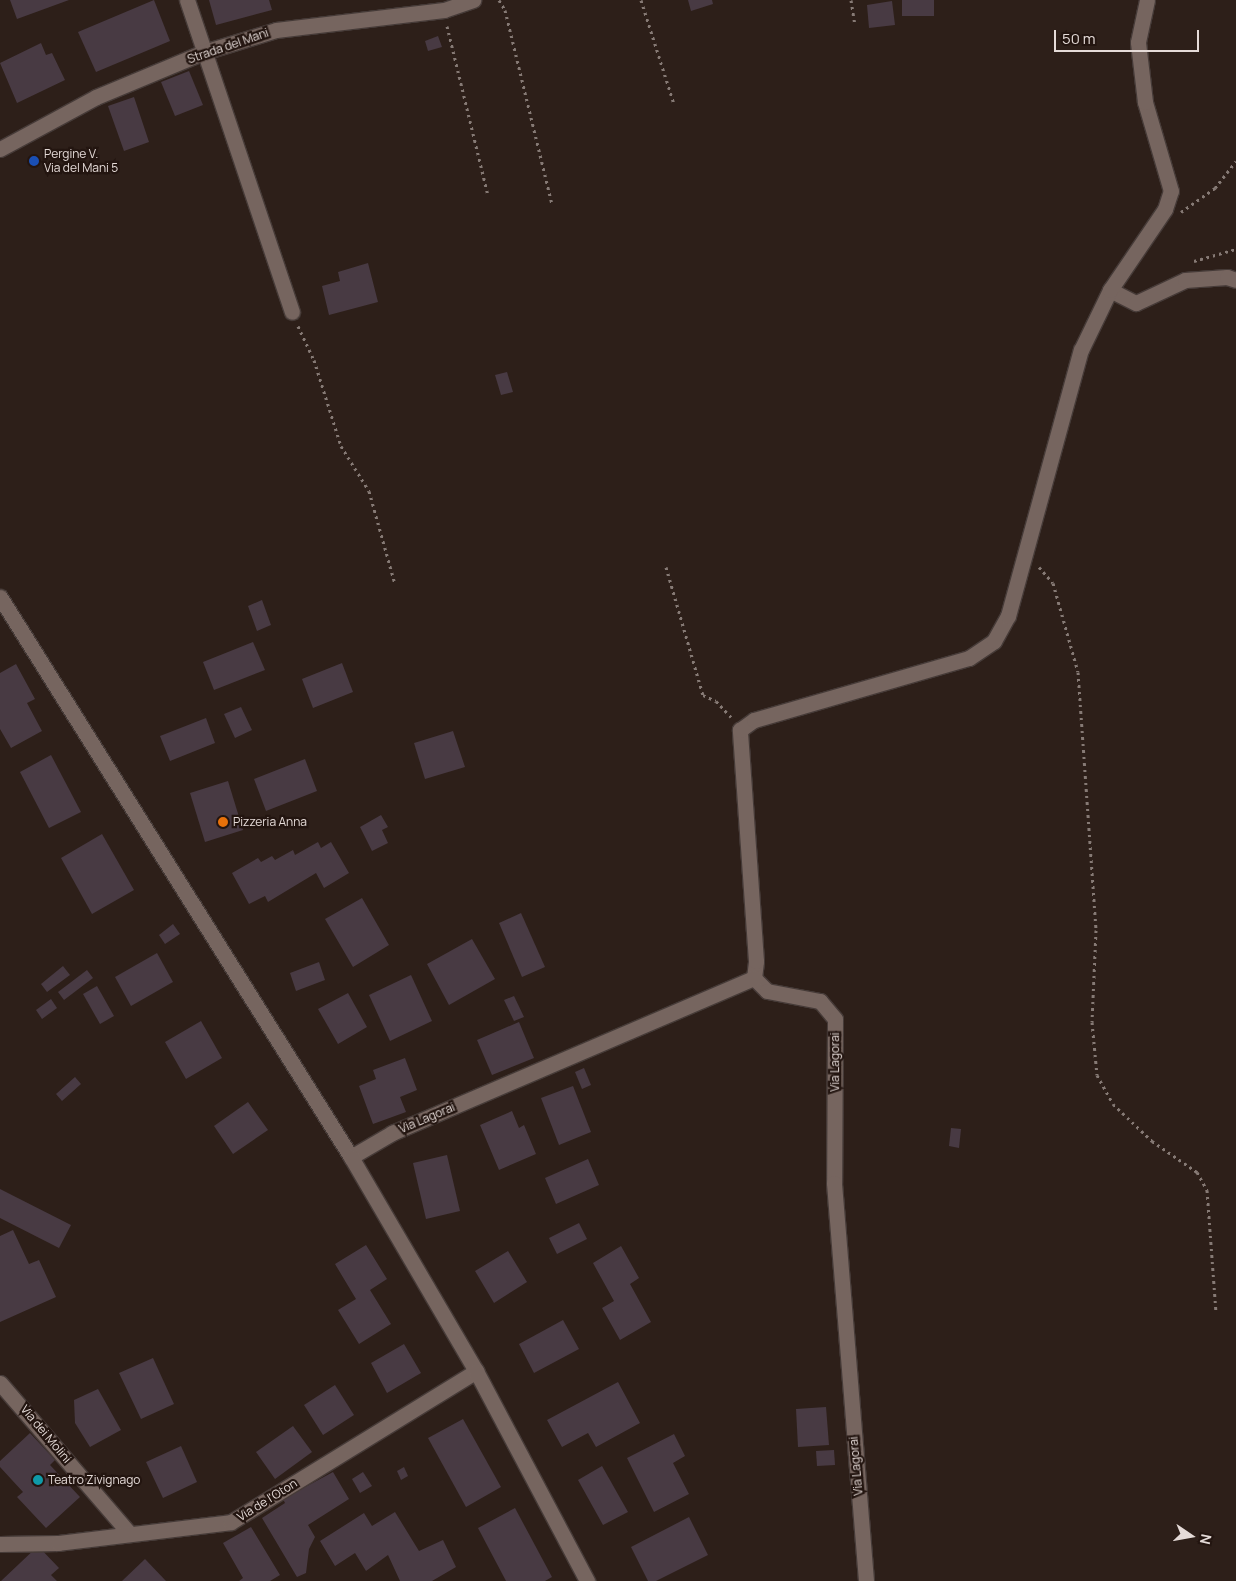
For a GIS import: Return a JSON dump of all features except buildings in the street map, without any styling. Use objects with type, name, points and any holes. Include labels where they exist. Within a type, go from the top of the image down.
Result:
[{"type":"street","points":[[187,0],[292,312]]},
{"type":"street","name":"Strada del Mani","points":[[0,149],[96,97],[204,52],[276,30],[444,10],[473,0]]},
{"type":"street","points":[[754,978],[756,961],[740,730],[754,720],[969,658],[994,640],[1008,616],[1081,350],[1110,290],[1166,208],[1171,190],[1145,102],[1138,42],[1148,0]]},
{"type":"street","points":[[1110,290],[1136,303],[1185,280],[1227,277],[1236,280]]},
{"type":"street","points":[[0,597],[351,1157],[476,1371],[587,1581]]},
{"type":"street","name":"Via Lagorai","points":[[351,1157],[392,1133],[754,978],[766,991],[820,1001],[835,1020],[834,1183],[866,1581]]},
{"type":"street","name":"Via de l'Oton","points":[[0,1544],[58,1543],[231,1522],[476,1371]]},
{"type":"street","name":"Via dei Molini","points":[[0,1383],[129,1533]]},
{"type":"path","points":[[499,0],[505,10],[552,204]]},
{"type":"path","points":[[641,0],[674,104]]},
{"type":"path","points":[[851,0],[856,24]]},
{"type":"path","points":[[444,10],[488,195]]},
{"type":"path","points":[[1166,208],[1183,213],[1215,188],[1236,161]]},
{"type":"path","points":[[292,312],[314,360],[341,446],[369,491],[395,584]]},
{"type":"path","points":[[1025,552],[1053,583],[1078,672],[1096,930],[1092,1022],[1097,1075],[1113,1104],[1152,1141],[1197,1172],[1207,1190],[1216,1312]]},
{"type":"path","points":[[666,567],[703,695],[726,710],[740,730]]},
{"type":"place","name":"Pergine V. Via del Mani 5","points":[[34,161]]},
{"type":"place","name":"Pizzeria Anna","points":[[223,822]]},
{"type":"place","name":"Teatro Zivignago","points":[[38,1480]]}]
